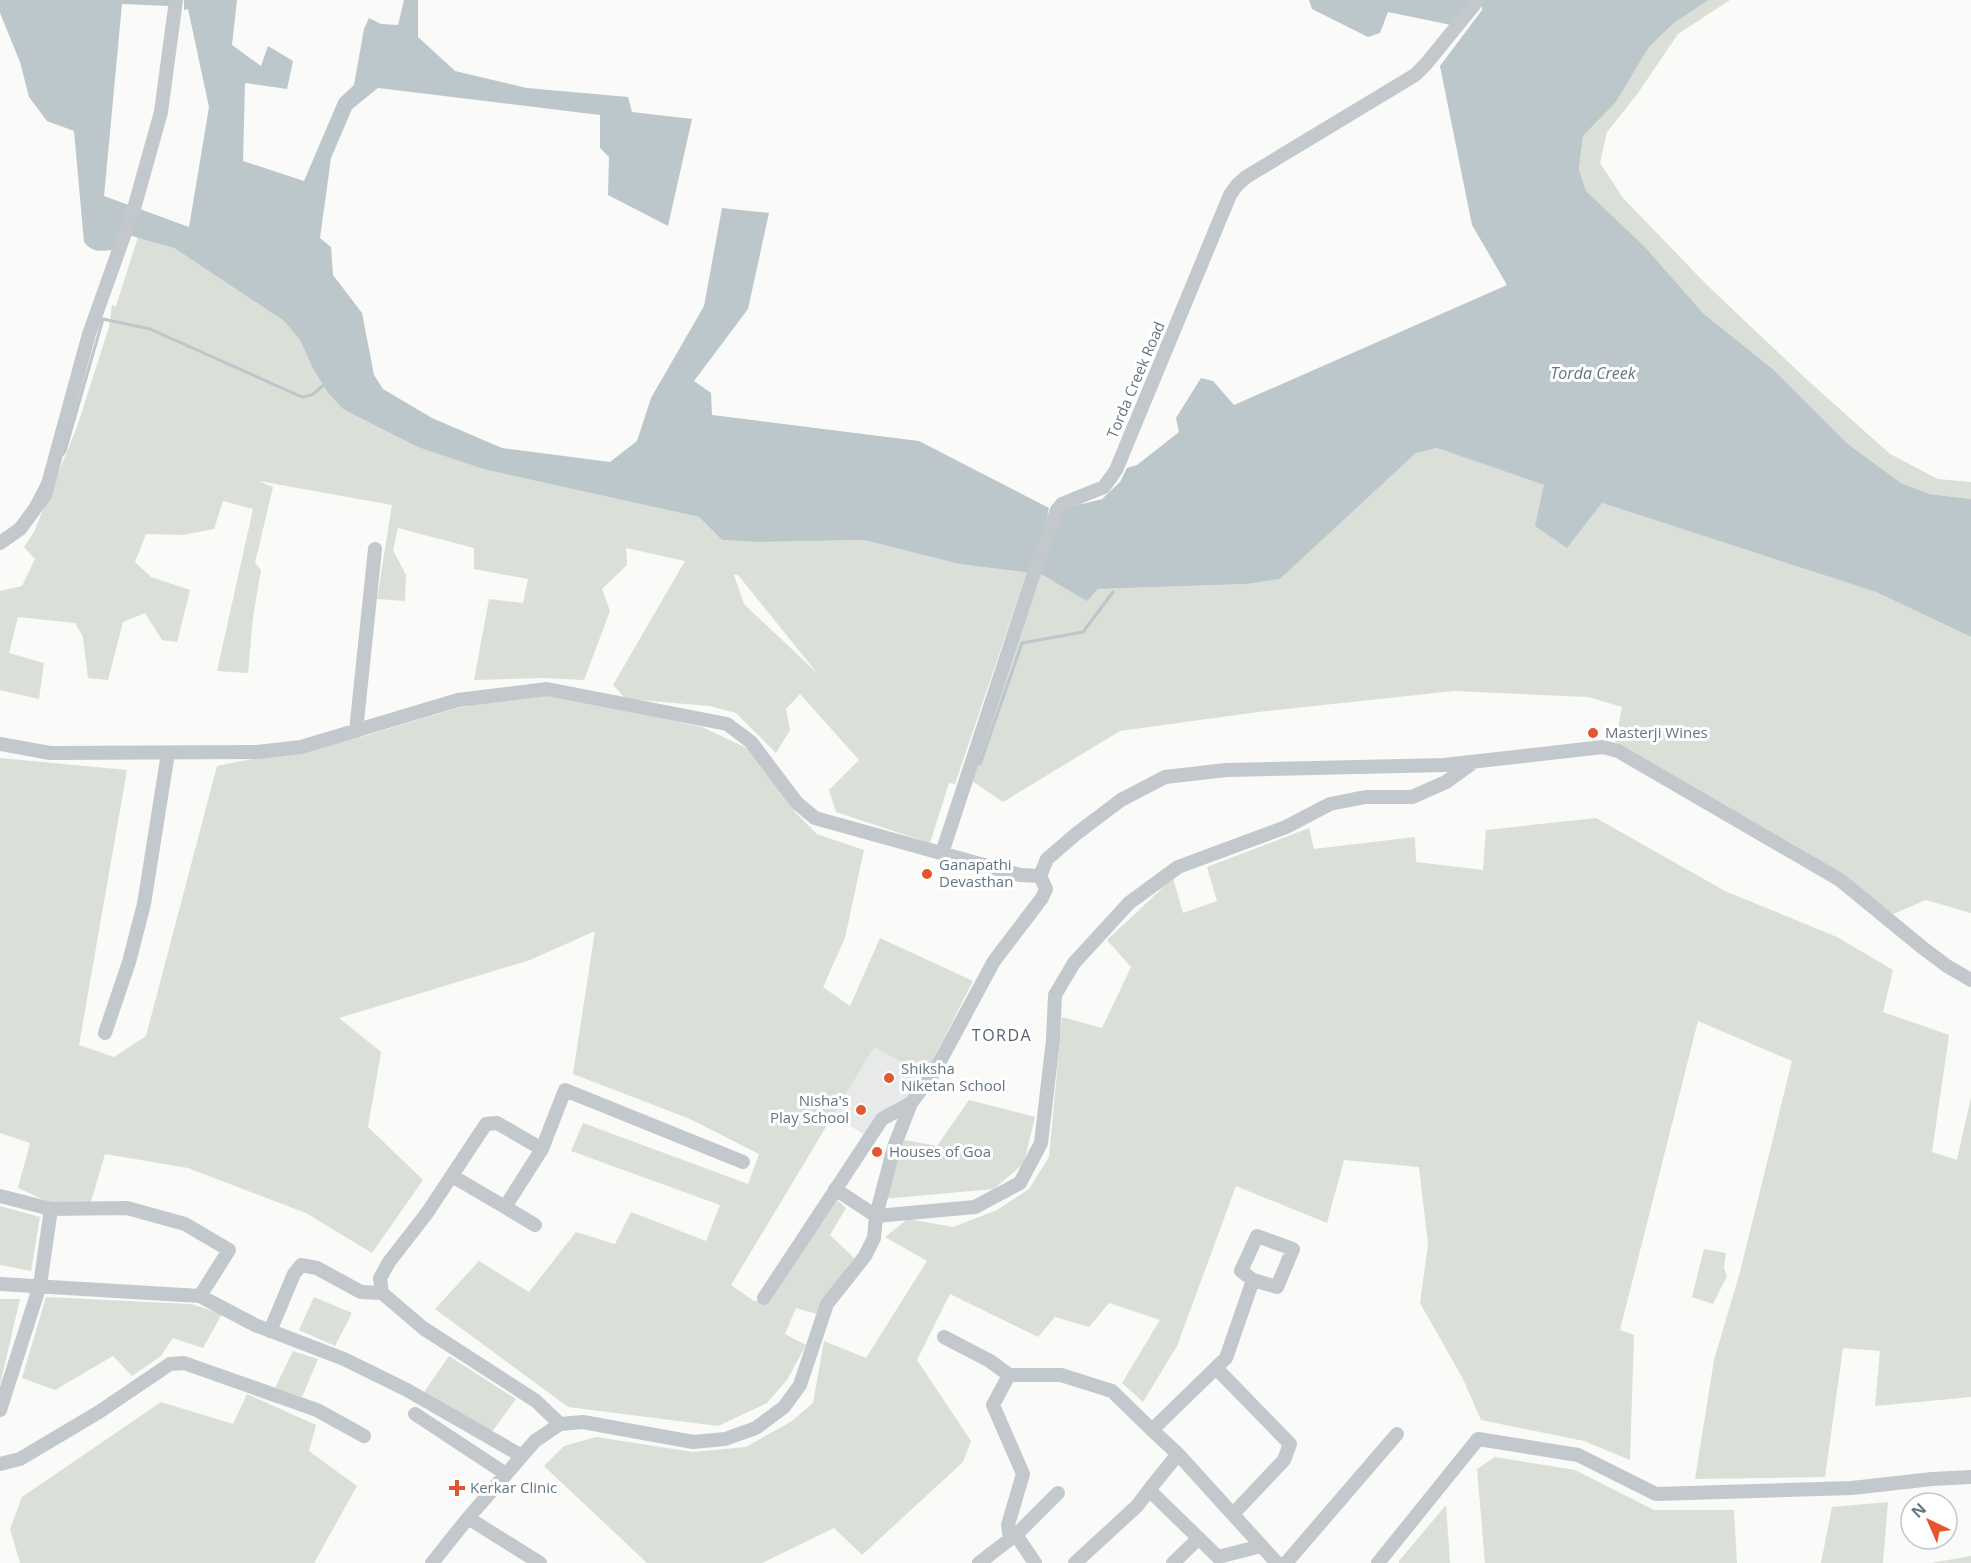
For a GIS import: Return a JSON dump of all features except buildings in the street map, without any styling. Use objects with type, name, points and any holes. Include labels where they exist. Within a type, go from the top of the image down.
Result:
[{"type":"street","name":"Torda Creek Road","points":[[942,853],[1057,510],[1062,504],[1104,487],[1116,470],[1230,195],[1246,177],[1415,75],[1477,2]]},
{"type":"street","points":[[0,543],[20,529],[45,495],[89,334],[135,206],[161,112],[176,3]]},
{"type":"street","points":[[356,731],[375,549]]},
{"type":"street","points":[[0,744],[50,753],[279,750],[301,747],[458,700],[547,689],[727,724],[751,742],[797,803],[815,818],[1020,875],[1040,876]]},
{"type":"street","points":[[432,1563],[535,1441],[560,1424],[583,1422],[693,1442],[725,1439],[756,1428],[784,1407],[801,1385],[827,1304],[864,1256],[874,1238],[876,1216],[894,1147],[912,1103],[932,1076],[994,961],[1042,898],[1046,889],[1040,876],[1047,859],[1120,800],[1165,777],[1226,770],[1444,765],[1603,747],[1618,751],[1840,880],[1923,948],[1971,980]]},
{"type":"street","points":[[105,1033],[129,962],[144,904],[168,753]]},
{"type":"street","points":[[835,1189],[876,1216],[975,1207],[1020,1183],[1041,1143],[1053,1040],[1055,995],[1074,963],[1129,903],[1178,867],[1286,827],[1330,804],[1365,797],[1412,797],[1446,782],[1473,762]]},
{"type":"street","points":[[505,1208],[542,1149],[565,1090],[743,1162]]},
{"type":"street","points":[[764,1298],[882,1119],[912,1103]]},
{"type":"street","points":[[382,1293],[380,1278],[389,1262],[428,1213],[486,1124],[497,1123],[542,1149]]},
{"type":"street","points":[[452,1176],[535,1225]]},
{"type":"street","points":[[0,1196],[51,1209],[127,1208],[185,1224],[229,1250],[200,1296]]},
{"type":"street","points":[[0,1410],[40,1285],[51,1209]]},
{"type":"street","points":[[270,1331],[294,1274],[301,1265],[317,1268],[361,1292],[382,1293],[423,1328],[536,1401],[560,1424]]},
{"type":"street","points":[[1152,1430],[1226,1358],[1253,1280]]},
{"type":"street","points":[[0,1284],[200,1296],[270,1331],[344,1359],[407,1390],[522,1456]]},
{"type":"street","points":[[944,1337],[990,1361],[1009,1375],[1061,1376],[1112,1391],[1178,1454],[1276,1563]]},
{"type":"street","points":[[0,1464],[20,1459],[99,1412],[170,1364],[184,1363],[317,1410],[364,1437]]},
{"type":"street","points":[[1216,1368],[1290,1444],[1284,1460],[1233,1514]]},
{"type":"street","points":[[1009,1375],[993,1405],[1023,1474],[1008,1525],[1013,1537],[1035,1563]]},
{"type":"street","points":[[415,1414],[506,1474]]},
{"type":"street","points":[[1286,1563],[1397,1434]]},
{"type":"street","points":[[1378,1563],[1478,1439],[1578,1455],[1656,1494],[1851,1488],[1971,1477]]},
{"type":"street","points":[[1075,1563],[1137,1506],[1178,1454]]},
{"type":"street","points":[[1149,1490],[1218,1557],[1261,1546]]},
{"type":"street","points":[[980,1563],[1013,1537],[1058,1493]]},
{"type":"street","points":[[468,1518],[540,1563]]},
{"type":"street","points":[[1173,1563],[1199,1538]]},
{"type":"shaded area","points":[[1709,0],[1730,0],[1678,34],[1638,93],[1607,132],[1600,163],[1623,198],[1707,285],[1804,377],[1890,454],[1938,479],[1971,482],[1971,499],[1930,494],[1901,483],[1848,444],[1775,371],[1703,313],[1644,246],[1586,191],[1579,169],[1583,136],[1616,102],[1649,47],[1674,23]]},
{"type":"shaded area","points":[[138,237],[174,248],[284,321],[300,340],[313,369],[328,393],[343,409],[487,470],[699,517],[722,540],[756,542],[864,540],[959,564],[1027,572],[955,784],[949,783],[930,843],[836,812],[829,790],[859,760],[800,694],[786,709],[790,730],[776,753],[736,713],[710,706],[626,699],[613,685],[685,561],[626,548],[627,565],[602,589],[610,611],[584,680],[543,678],[474,680],[489,599],[523,603],[528,579],[474,569],[474,548],[398,528],[393,550],[406,575],[405,601],[377,599],[392,505],[259,481],[273,487],[255,563],[261,570],[253,617],[248,673],[217,671],[253,509],[223,501],[214,529],[183,535],[146,534],[135,562],[151,577],[190,590],[177,642],[162,640],[145,613],[123,622],[108,680],[88,678],[83,637],[75,623],[18,617],[9,653],[44,663],[39,699],[0,690],[0,591],[22,586],[35,559],[24,547],[34,532],[77,427],[109,327],[112,305],[116,306]],"holes":[[[734,575],[738,575],[818,674],[744,604]]]},
{"type":"shaded area","points":[[1437,448],[1544,485],[1567,548],[1602,503],[1876,592],[1971,637],[1971,913],[1926,900],[1893,914],[1615,742],[1622,707],[1588,697],[1454,691],[1258,712],[1120,731],[1003,802],[972,781],[1041,574],[1087,600],[1098,589],[1247,584],[1280,579],[1416,453]]},
{"type":"shaded area","points":[[543,692],[702,727],[751,750],[795,812],[817,834],[864,850],[845,938],[823,987],[850,1006],[880,938],[973,981],[925,1075],[874,1047],[731,1285],[754,1301],[770,1302],[836,1199],[846,1208],[830,1235],[854,1258],[830,1290],[816,1314],[796,1308],[785,1334],[806,1345],[787,1380],[767,1403],[718,1426],[568,1407],[435,1309],[479,1261],[529,1292],[576,1232],[615,1244],[631,1212],[706,1241],[720,1205],[571,1151],[583,1123],[748,1184],[759,1154],[690,1119],[573,1074],[595,931],[530,960],[339,1018],[381,1052],[368,1127],[423,1180],[372,1253],[306,1213],[188,1168],[105,1154],[90,1205],[53,1204],[18,1188],[30,1143],[0,1133],[0,758],[127,770],[79,1045],[114,1057],[146,1036],[217,766],[361,737],[457,708]]},
{"type":"shaded area","points":[[1596,818],[1725,891],[1837,937],[1893,970],[1883,1012],[1949,1035],[1932,1152],[1957,1160],[1971,1097],[1971,1397],[1875,1406],[1880,1351],[1843,1348],[1825,1477],[1695,1479],[1714,1360],[1740,1272],[1792,1061],[1698,1021],[1620,1330],[1634,1335],[1630,1460],[1584,1441],[1481,1420],[1462,1377],[1420,1303],[1428,1244],[1419,1167],[1344,1160],[1327,1223],[1236,1186],[1177,1346],[1143,1402],[1122,1383],[1160,1320],[1109,1303],[1089,1327],[1055,1317],[1038,1337],[950,1294],[917,1360],[971,1441],[963,1462],[862,1555],[834,1528],[762,1563],[647,1563],[544,1466],[564,1446],[596,1437],[693,1452],[746,1447],[792,1421],[813,1403],[824,1341],[866,1358],[927,1261],[885,1237],[908,1219],[953,1227],[997,1210],[1029,1189],[1049,1157],[1062,1017],[1102,1028],[1131,967],[1107,940],[1173,878],[1183,913],[1217,901],[1207,867],[1309,828],[1314,849],[1415,837],[1416,862],[1483,870],[1486,830]]},
{"type":"shaded area","points":[[874,1047],[925,1075],[914,1093],[893,1104],[876,1118],[865,1135],[832,1115]]},
{"type":"shaded area","points":[[969,1100],[1035,1117],[1024,1163],[994,1189],[882,1199],[899,1150],[905,1140],[937,1146]]},
{"type":"shaded area","points":[[0,1206],[40,1217],[31,1271],[0,1265]]},
{"type":"shaded area","points":[[1704,1249],[1726,1253],[1724,1268],[1727,1276],[1713,1304],[1692,1297]]},
{"type":"shaded area","points":[[46,1297],[191,1304],[222,1314],[203,1348],[173,1338],[161,1356],[132,1376],[113,1356],[55,1390],[22,1378]]},
{"type":"shaded area","points":[[314,1297],[352,1313],[335,1346],[299,1330]]},
{"type":"shaded area","points":[[0,1299],[20,1299],[0,1385]]},
{"type":"shaded area","points":[[293,1351],[318,1359],[302,1397],[275,1388]]},
{"type":"shaded area","points":[[449,1356],[516,1399],[491,1433],[424,1392]]},
{"type":"shaded area","points":[[247,1394],[316,1425],[309,1451],[357,1486],[314,1563],[20,1563],[10,1529],[22,1497],[161,1402],[233,1424]]},
{"type":"shaded area","points":[[1495,1457],[1575,1470],[1654,1510],[1734,1510],[1737,1563],[1485,1563],[1477,1469]]},
{"type":"shaded area","points":[[1888,1502],[1883,1563],[1821,1563],[1832,1507]]},
{"type":"shaded area","points":[[1446,1505],[1450,1563],[1399,1563],[1399,1561]]},
{"type":"shaded area","points":[[1971,1556],[1971,1563],[1931,1563]]},
{"type":"water","name":"Torda Creek","points":[[0,0],[169,0],[169,6],[122,4],[104,196],[189,227],[209,107],[188,9],[184,10],[184,0],[237,0],[232,45],[261,66],[268,46],[293,61],[287,89],[245,83],[243,161],[304,181],[339,99],[354,85],[364,29],[369,18],[381,24],[398,25],[404,0],[418,0],[418,37],[455,71],[527,88],[628,97],[632,112],[692,119],[668,226],[608,195],[609,157],[600,148],[600,115],[378,88],[352,109],[331,158],[320,238],[331,247],[333,275],[362,313],[374,375],[383,389],[432,418],[502,448],[610,462],[637,441],[651,398],[704,306],[722,208],[769,213],[748,309],[694,381],[711,393],[712,415],[919,441],[1049,508],[1044,531],[1066,508],[1102,499],[1120,482],[1127,468],[1137,465],[1179,432],[1176,418],[1201,378],[1213,381],[1234,405],[1507,285],[1472,225],[1440,66],[1482,10],[1482,6],[1472,0],[1709,0],[1674,23],[1649,47],[1616,102],[1583,136],[1579,169],[1586,191],[1644,246],[1703,313],[1775,371],[1848,444],[1901,483],[1930,494],[1971,499],[1971,637],[1876,592],[1602,503],[1567,548],[1535,526],[1544,485],[1437,448],[1416,453],[1280,579],[1247,584],[1098,589],[1087,601],[1041,574],[959,564],[864,540],[756,542],[722,540],[699,517],[487,470],[418,447],[343,409],[328,393],[313,369],[300,340],[284,321],[174,248],[121,233],[113,250],[97,250],[87,246],[84,242],[74,131],[47,121],[29,97],[20,62],[0,13]]},
{"type":"water","points":[[1309,0],[1470,0],[1451,25],[1388,12],[1380,33],[1368,37],[1312,9]]},
{"type":"waterway","points":[[62,455],[103,319],[150,329],[302,397],[312,395],[325,384]]},
{"type":"waterway","points":[[32,503],[43,482]]},
{"type":"waterway","points":[[980,764],[1022,643],[1083,632],[1113,592]]},
{"type":"place","name":"Masterji Wines","points":[[1593,733]]},
{"type":"place","name":"Ganapathi Devasthan","points":[[927,874]]},
{"type":"place","name":"Shiksha Niketan School","points":[[889,1078]]},
{"type":"place","name":"Nisha's Play School","points":[[861,1110]]},
{"type":"place","name":"Houses of Goa","points":[[877,1152]]},
{"type":"place","name":"Kerkar Clinic","points":[[457,1488]]},
{"type":"district","name":"TORDA","points":[[1002,1035]]}]
